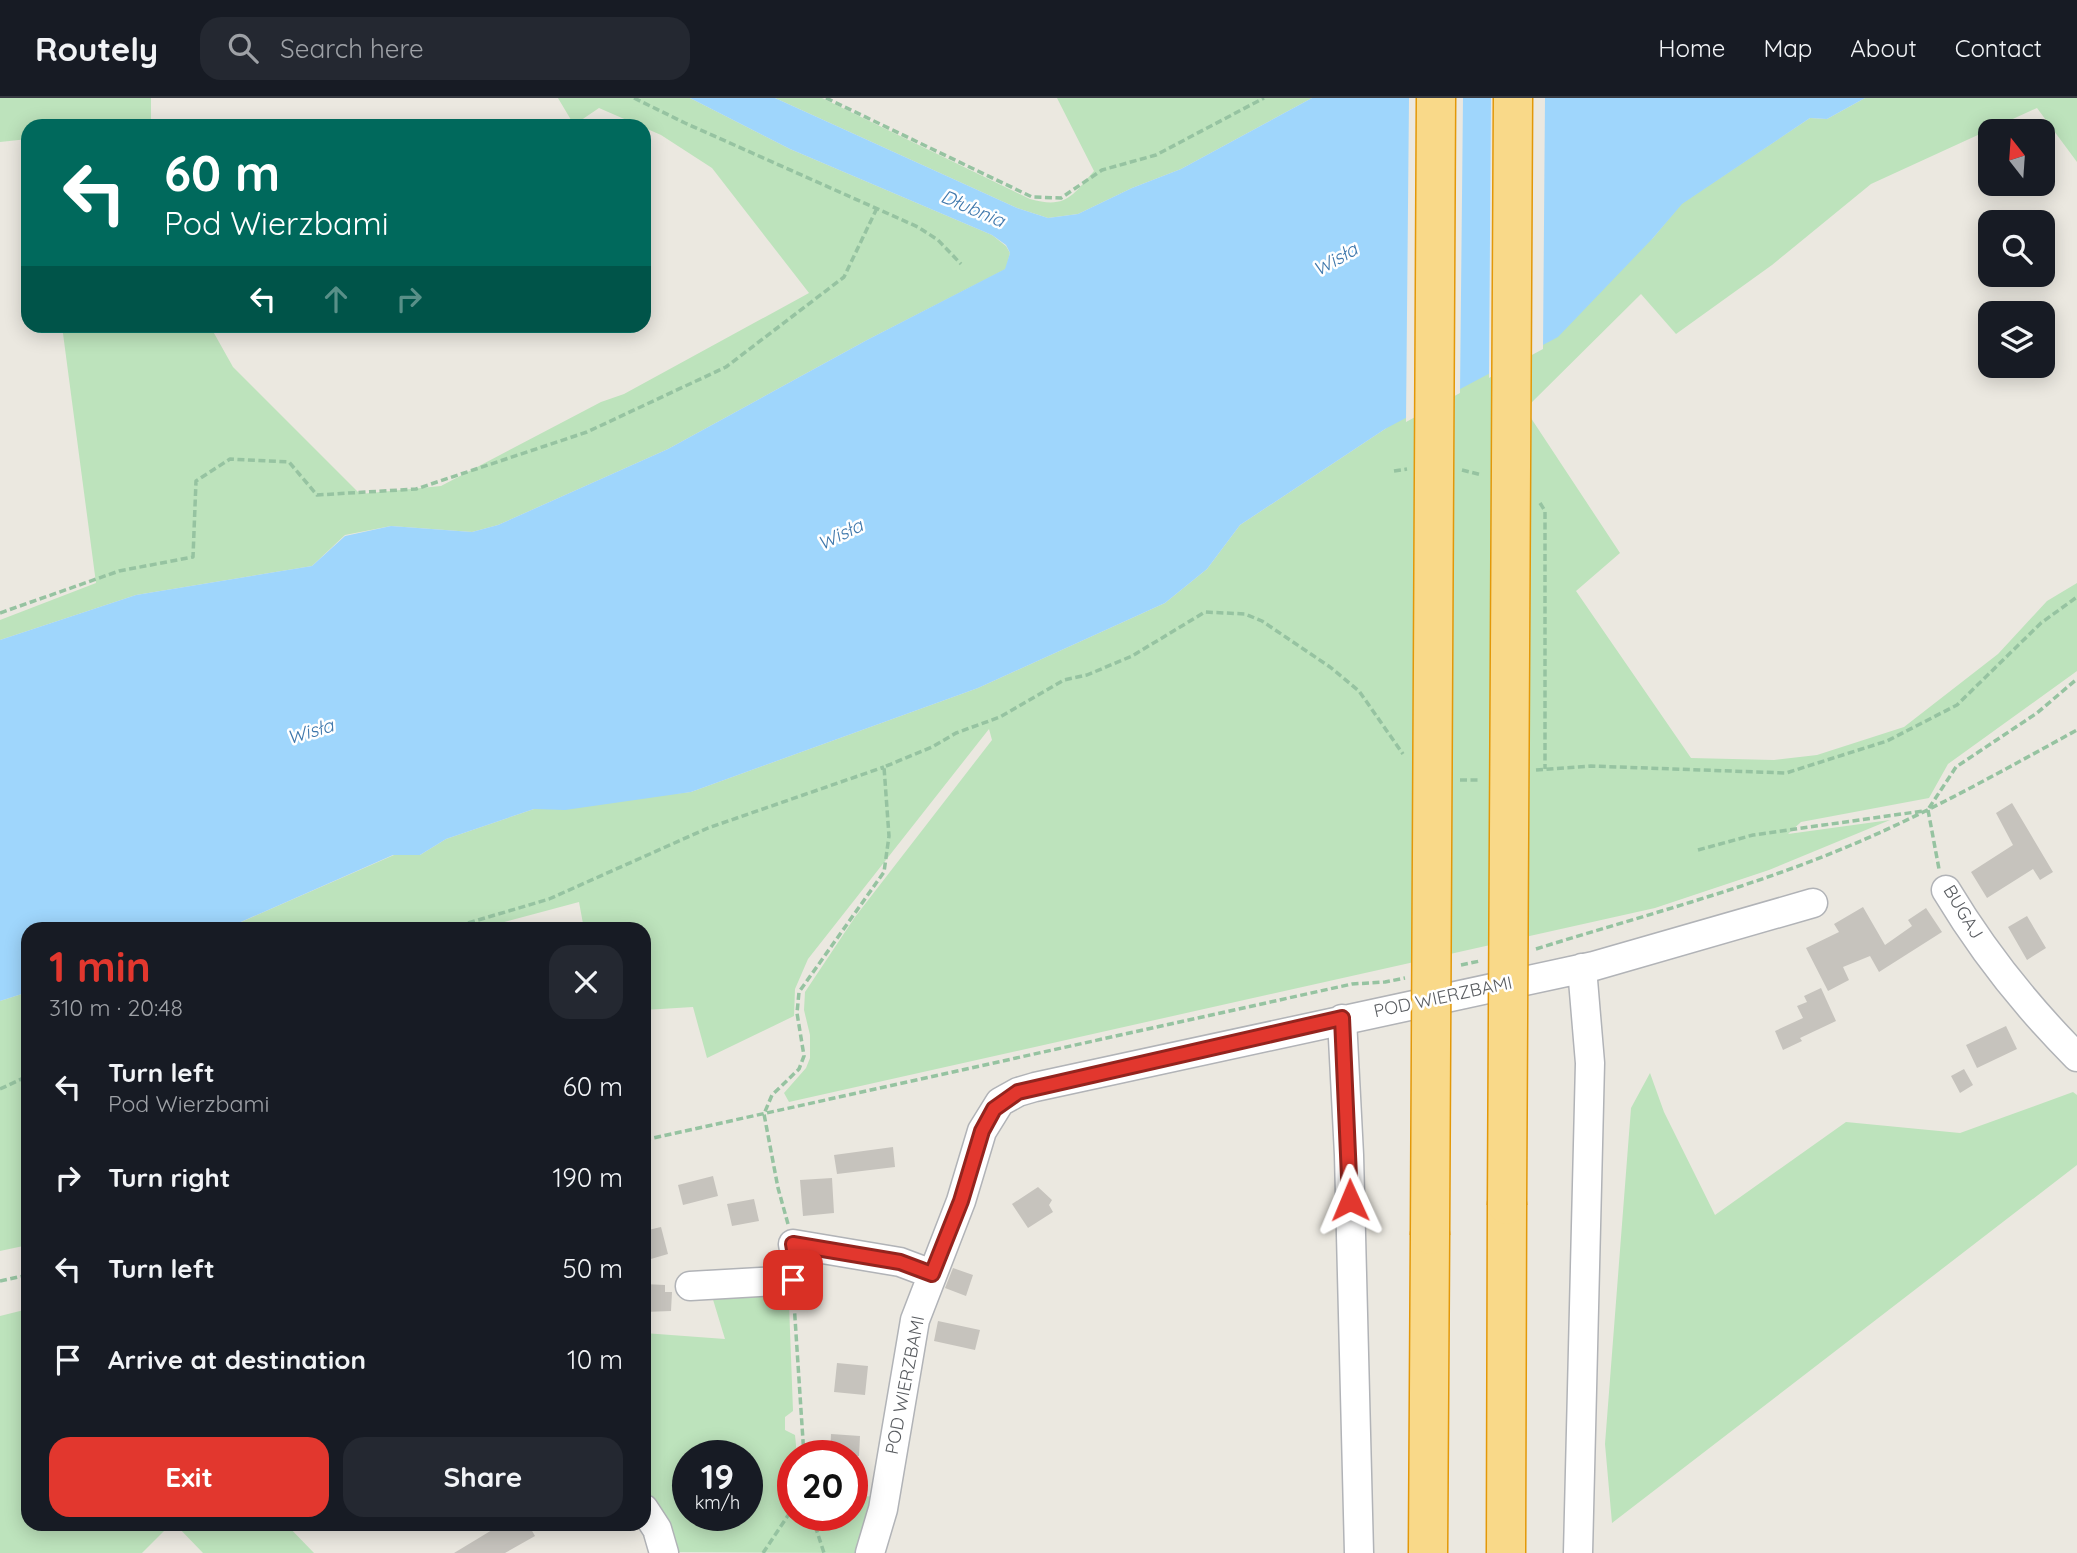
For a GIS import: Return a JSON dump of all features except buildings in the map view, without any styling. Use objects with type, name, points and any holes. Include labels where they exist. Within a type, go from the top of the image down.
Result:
[{"type":"highway","points":[[1429,1553],[1436,98]]},
{"type":"highway","points":[[1506,1553],[1513,98]]},
{"type":"street","name":"BUGAJ","points":[[1946,890],[1962,917],[2010,980],[2077,1056]]},
{"type":"street","name":"POD WIERZBAMI","points":[[870,1553],[883,1509],[915,1320],[961,1201],[982,1131],[994,1109],[1007,1097],[1035,1087],[1342,1018],[1582,968],[1813,903]]},
{"type":"street","points":[[1578,1553],[1590,1063],[1582,968]]},
{"type":"street","points":[[1342,1018],[1349,1155],[1359,1553]]},
{"type":"street","points":[[690,1286],[793,1280],[796,1261],[793,1244],[900,1262],[932,1274]]},
{"type":"street","points":[[651,1520],[657,1529],[664,1553]]},
{"type":"path","points":[[634,98],[918,227],[938,240],[961,264]]},
{"type":"path","points":[[826,98],[1032,197],[1048,200],[1073,192],[1102,170],[1156,155],[1178,145],[1264,98]]},
{"type":"path","points":[[0,612],[119,571],[193,558],[196,481],[230,459],[289,462],[317,495],[416,489],[587,432],[726,367],[844,277],[877,208]]},
{"type":"path","points":[[1532,771],[1591,766],[1786,773],[1814,766],[1887,741],[1957,705],[2041,623],[2077,597]]},
{"type":"path","points":[[471,922],[549,899],[708,828],[884,768],[956,733],[1000,717],[1063,680],[1087,675],[1132,656],[1205,612],[1245,614],[1262,621],[1330,667],[1359,691],[1402,753],[1412,761]]},
{"type":"path","points":[[1698,850],[1753,835],[1928,810],[1956,767],[2037,713],[2077,679]]},
{"type":"path","points":[[1525,951],[1686,906],[1847,847],[1928,810],[2077,730]]},
{"type":"path","points":[[793,1244],[778,1188],[764,1114],[772,1096],[799,1069],[804,1056],[797,1013],[799,992],[884,872],[889,835],[884,768]]},
{"type":"path","points":[[1453,779],[1483,780]]},
{"type":"path","name":"BUGAJ","points":[[1928,810],[1933,824],[1934,850],[1946,890]]},
{"type":"path","points":[[1449,968],[1487,960]]},
{"type":"path","points":[[651,1138],[1352,984],[1385,982],[1411,976]]},
{"type":"path","points":[[0,1089],[21,1079]]},
{"type":"path","points":[[0,1282],[21,1277]]},
{"type":"path","points":[[793,1280],[803,1440]]},
{"type":"path","points":[[762,1553],[777,1531]]},
{"type":"path","points":[[817,1531],[824,1553]]},
{"type":"green space","points":[[0,98],[151,98],[151,119],[21,119],[21,140],[0,142]]},
{"type":"green space","points":[[558,98],[690,98],[790,149],[992,235],[1006,246],[1010,253],[1006,269],[867,340],[668,449],[498,525],[472,532],[391,526],[345,535],[312,566],[136,595],[0,640],[0,620],[96,583],[63,333],[214,333],[233,367],[360,494],[441,486],[601,402],[624,394],[809,293],[712,168],[651,131],[651,119],[624,119],[599,108],[583,119],[570,119]]},
{"type":"green space","points":[[775,98],[822,98],[1030,199],[1052,202],[1060,201],[1074,193],[1094,171],[1057,98],[1312,98],[1181,169],[1132,188],[1078,214],[1048,218],[1017,208]]},
{"type":"green space","points":[[1865,98],[2077,98],[2077,162],[2055,132],[2055,119],[2045,119],[2037,108],[2013,119],[1978,119],[1978,135],[1871,184],[1772,265],[1676,334],[1641,294],[1525,409],[1620,553],[1576,591],[1691,758],[1774,760],[1817,755],[1904,727],[1998,654],[2047,601],[2077,583],[2077,671],[1948,764],[1929,798],[1801,822],[1788,834],[1890,820],[1769,870],[1655,908],[789,1102],[784,1093],[806,1068],[810,1058],[810,1035],[804,1010],[805,992],[855,917],[992,740],[989,729],[808,959],[795,989],[794,1016],[707,1058],[693,1007],[651,1010],[651,922],[583,922],[579,902],[504,922],[241,922],[394,855],[420,855],[446,839],[534,809],[691,792],[978,688],[1165,603],[1207,569],[1240,525],[1385,429],[1653,238],[1681,204],[1810,118],[1827,119]]},
{"type":"green space","points":[[21,994],[21,1246],[0,1251],[0,1001]]},
{"type":"green space","points":[[1650,1073],[1664,1112],[1715,1215],[1846,1122],[1960,1133],[2073,1092],[2077,1095],[2077,1165],[1612,1523],[1605,1444],[1631,1108]]},
{"type":"green space","points":[[782,1289],[789,1304],[793,1411],[785,1417],[785,1430],[795,1435],[795,1440],[777,1440],[777,1531],[867,1531],[861,1553],[674,1552],[651,1509],[651,1334],[725,1339],[711,1293]]},
{"type":"green space","points":[[21,1311],[21,1531],[164,1531],[142,1553],[0,1553],[0,1316]]},
{"type":"green space","points":[[868,1496],[876,1497],[868,1527]]},
{"type":"green space","points":[[182,1531],[293,1531],[314,1553],[203,1553]]},
{"type":"water","points":[[690,98],[775,98],[1017,208],[1048,218],[1078,214],[1132,188],[1181,169],[1312,98],[1865,98],[1827,119],[1810,118],[1682,204],[1558,337],[1385,429],[1240,525],[1207,569],[1165,603],[978,688],[691,792],[565,810],[534,809],[446,839],[420,855],[393,855],[241,922],[21,922],[21,994],[0,1001],[0,640],[136,595],[312,566],[345,536],[391,526],[472,532],[498,525],[668,449],[867,340],[1005,269],[1010,253],[1006,245],[992,235],[790,149]]},
{"type":"pier","points":[[1409,98],[1463,98],[1460,393],[1406,422]]},
{"type":"pier","points":[[1491,98],[1545,98],[1543,349],[1489,378]]},
{"type":"route","points":[[793,1280],[796,1261],[793,1244],[900,1262],[932,1274],[961,1201],[982,1131],[994,1109],[1007,1097],[1035,1087],[1342,1018],[1350,1200]]},
{"type":"water label","name":"Dłubnia","points":[[973,208]]},
{"type":"water label","name":"Wisła","points":[[1335,259]]},
{"type":"water label","name":"Wisła","points":[[840,534]]},
{"type":"water label","name":"Wisła","points":[[310,731]]}]
